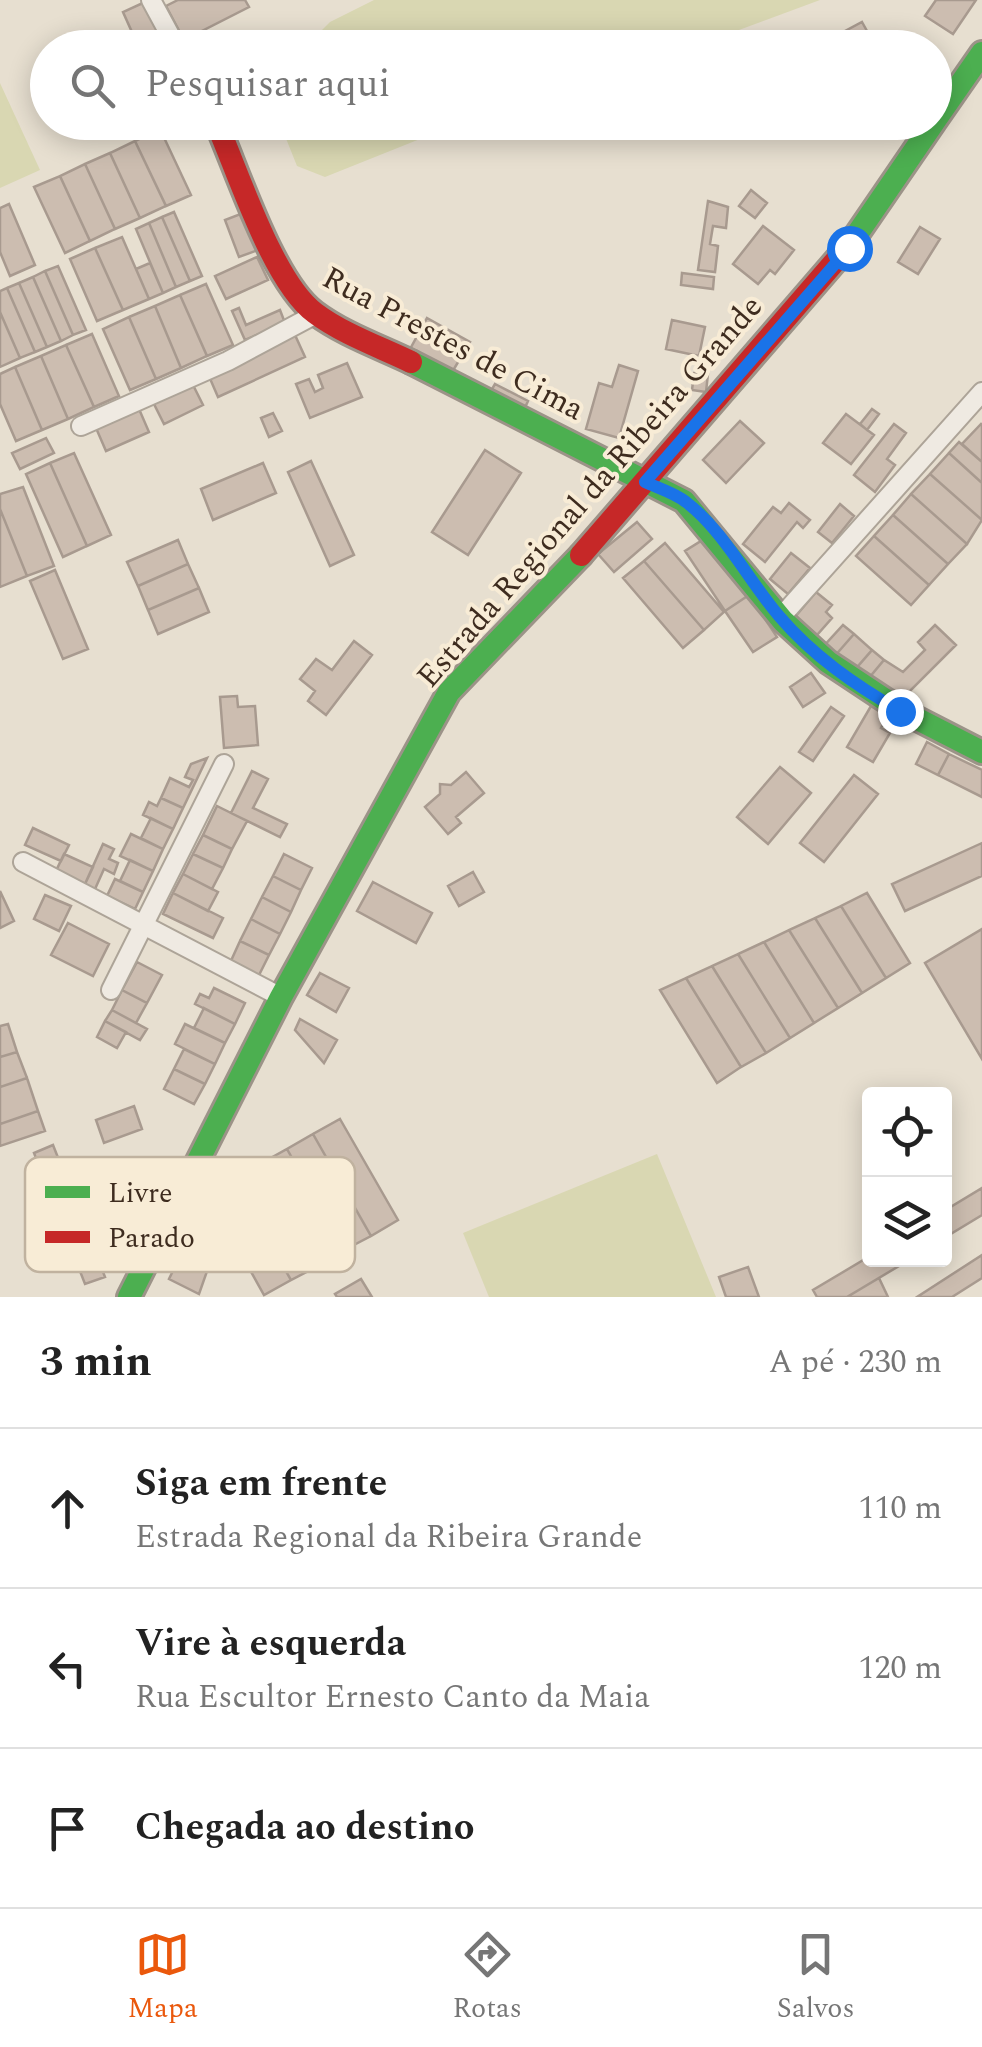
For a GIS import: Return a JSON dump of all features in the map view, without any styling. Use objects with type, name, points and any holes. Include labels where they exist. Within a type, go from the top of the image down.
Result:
[{"type":"main road","name":"Estrada Regional da Ribeira Grande","points":[[952,96],[982,53]]},
{"type":"main road","name":"Rua Prestes de Cima","points":[[223,140],[277,270],[295,296],[316,314],[684,500],[707,522],[780,618],[850,682],[982,752]]},
{"type":"main road","name":"Estrada Regional da Ribeira Grande","points":[[200,1157],[281,997],[449,692],[583,553],[849,248],[922,140]]},
{"type":"main road","name":"Estrada Regional da Ribeira Grande","points":[[129,1297],[142,1272]]},
{"type":"street","points":[[151,0],[167,30]]},
{"type":"street","points":[[81,426],[228,361],[316,314]]},
{"type":"street","points":[[780,618],[982,392]]},
{"type":"street","points":[[111,990],[224,764]]},
{"type":"street","points":[[23,862],[281,997]]},
{"type":"shaded area","points":[[374,0],[820,0],[739,30],[322,30]]},
{"type":"shaded area","points":[[0,83],[40,170],[0,188]]},
{"type":"shaded area","points":[[287,140],[418,140],[325,177],[297,166]]},
{"type":"shaded area","points":[[657,1154],[716,1297],[489,1297],[463,1233]]},
{"type":"building","points":[[178,0],[245,0],[249,7],[204,30],[179,30],[166,6]]},
{"type":"building","points":[[936,0],[976,0],[953,34],[925,16]]},
{"type":"building","points":[[145,2],[158,30],[131,30],[123,12]]},
{"type":"building","points":[[862,22],[866,30],[847,30]]},
{"type":"building","points":[[165,140],[191,195],[166,206],[135,141]]},
{"type":"building","points":[[135,141],[166,206],[140,218],[110,153]]},
{"type":"building","points":[[110,153],[140,218],[115,229],[85,164]]},
{"type":"building","points":[[85,164],[115,229],[90,241],[60,176]]},
{"type":"building","points":[[60,176],[90,241],[65,253],[34,187]]},
{"type":"building","points":[[751,190],[767,203],[755,218],[739,206]]},
{"type":"building","points":[[708,201],[728,207],[726,228],[713,226],[710,244],[718,246],[715,272],[698,270]]},
{"type":"building","points":[[9,204],[35,265],[10,276],[0,252],[0,208]]},
{"type":"building","points":[[174,212],[202,276],[190,281],[162,217]]},
{"type":"building","points":[[243,213],[258,250],[239,257],[225,220]]},
{"type":"building","points":[[162,217],[190,281],[176,287],[149,223]]},
{"type":"building","points":[[149,223],[176,287],[163,293],[136,229]]},
{"type":"building","points":[[763,226],[794,250],[775,274],[770,270],[758,284],[733,264]]},
{"type":"building","points":[[920,227],[940,239],[918,274],[898,262]]},
{"type":"building","points":[[122,237],[149,299],[123,310],[95,248]]},
{"type":"building","points":[[95,248],[123,310],[97,321],[70,259]]},
{"type":"building","points":[[257,257],[268,280],[226,299],[215,276]]},
{"type":"building","points":[[150,263],[163,293],[149,299],[136,269]]},
{"type":"building","points":[[58,266],[86,330],[73,335],[45,271]]},
{"type":"building","points":[[45,271],[73,335],[61,341],[33,277]]},
{"type":"building","points":[[682,273],[714,277],[713,289],[681,285]]},
{"type":"building","points":[[33,277],[61,341],[47,347],[19,283]]},
{"type":"building","points":[[19,283],[47,347],[35,352],[7,288]]},
{"type":"building","points":[[206,284],[233,345],[207,356],[180,295]]},
{"type":"building","points":[[7,288],[35,352],[20,358],[0,312],[0,291]]},
{"type":"building","points":[[180,295],[207,356],[181,368],[155,306]]},
{"type":"building","points":[[155,306],[181,368],[156,379],[129,317]]},
{"type":"building","points":[[239,308],[246,325],[280,310],[285,323],[245,340],[232,311]]},
{"type":"building","points":[[0,312],[20,358],[0,367]]},
{"type":"building","points":[[129,317],[156,379],[130,390],[103,329]]},
{"type":"building","points":[[427,318],[470,342],[451,374],[409,351]]},
{"type":"building","points":[[672,320],[705,327],[699,356],[666,349]]},
{"type":"building","points":[[92,334],[119,396],[94,407],[66,345]]},
{"type":"building","points":[[295,335],[305,357],[218,397],[208,374]]},
{"type":"building","points":[[66,345],[94,407],[68,419],[41,356]]},
{"type":"building","points":[[41,356],[68,419],[42,430],[15,367]]},
{"type":"building","points":[[347,363],[362,397],[310,418],[296,384],[309,379],[315,392],[323,388],[318,375]]},
{"type":"building","points":[[619,365],[638,371],[619,438],[586,429],[599,383],[612,387]]},
{"type":"building","points":[[15,367],[42,430],[16,441],[0,404],[0,374]]},
{"type":"building","points":[[694,373],[708,374],[706,392],[692,390]]},
{"type":"building","points":[[192,383],[203,405],[164,424],[153,402]]},
{"type":"building","points":[[495,384],[528,401],[522,414],[488,396]]},
{"type":"building","points":[[139,409],[149,432],[106,451],[96,428]]},
{"type":"building","points":[[872,409],[879,414],[867,430],[860,424]]},
{"type":"building","points":[[273,413],[282,431],[269,437],[261,418]]},
{"type":"building","points":[[846,414],[874,435],[851,464],[823,443]]},
{"type":"building","points":[[740,421],[764,443],[726,483],[703,460]]},
{"type":"building","points":[[894,424],[906,433],[887,459],[895,465],[875,492],[854,475]]},
{"type":"building","points":[[982,425],[982,462],[962,444]]},
{"type":"building","points":[[46,438],[54,453],[20,469],[12,453]]},
{"type":"building","points":[[959,442],[982,462],[982,483],[949,453]]},
{"type":"building","points":[[485,450],[521,473],[468,555],[432,532]]},
{"type":"building","points":[[74,453],[111,535],[87,546],[50,463]]},
{"type":"building","points":[[949,453],[982,483],[982,520],[930,474]]},
{"type":"building","points":[[311,461],[354,555],[330,566],[288,472]]},
{"type":"building","points":[[50,463],[87,546],[63,557],[26,474]]},
{"type":"building","points":[[263,463],[276,493],[213,520],[201,489]]},
{"type":"building","points":[[930,474],[982,520],[967,544],[911,494]]},
{"type":"building","points":[[23,487],[54,566],[27,576],[0,509],[0,494]]},
{"type":"building","points":[[911,494],[967,544],[948,564],[893,515]]},
{"type":"building","points":[[789,503],[810,520],[803,528],[797,522],[765,562],[743,544],[773,507],[781,513]]},
{"type":"building","points":[[840,504],[854,516],[832,543],[818,532]]},
{"type":"building","points":[[0,509],[27,576],[0,587]]},
{"type":"building","points":[[893,515],[948,564],[929,585],[874,536]]},
{"type":"building","points":[[637,522],[652,539],[614,572],[598,554]]},
{"type":"building","points":[[709,536],[749,595],[725,611],[685,551]]},
{"type":"building","points":[[874,536],[929,585],[911,605],[856,556]]},
{"type":"building","points":[[178,540],[188,564],[138,586],[127,562]]},
{"type":"building","points":[[665,543],[724,612],[704,630],[644,561]]},
{"type":"building","points":[[791,553],[810,568],[788,594],[770,579]]},
{"type":"building","points":[[644,561],[704,630],[683,648],[623,578]]},
{"type":"building","points":[[188,564],[199,588],[148,610],[138,586]]},
{"type":"building","points":[[55,570],[88,649],[63,659],[30,581]]},
{"type":"building","points":[[199,588],[209,612],[158,634],[148,610]]},
{"type":"building","points":[[816,592],[832,605],[826,612],[832,618],[817,635],[795,617]]},
{"type":"building","points":[[749,595],[777,637],[753,652],[725,611]]},
{"type":"building","points":[[843,625],[854,634],[833,658],[822,648]]},
{"type":"building","points":[[935,625],[956,645],[897,704],[864,684],[884,660],[903,672],[925,650],[918,642]]},
{"type":"building","points":[[854,634],[872,650],[852,673],[833,658]]},
{"type":"building","points":[[354,641],[372,655],[326,715],[308,701],[315,691],[300,679],[316,659],[332,670]]},
{"type":"building","points":[[872,650],[884,660],[864,684],[852,673]]},
{"type":"building","points":[[811,673],[825,693],[803,707],[790,687]]},
{"type":"building","points":[[237,696],[238,707],[255,706],[258,745],[224,748],[220,697]]},
{"type":"building","points":[[871,706],[888,716],[881,728],[890,733],[873,762],[847,747]]},
{"type":"building","points":[[831,707],[844,716],[813,761],[799,752]]},
{"type":"building","points":[[927,742],[949,754],[938,775],[916,764]]},
{"type":"building","points":[[949,754],[982,770],[982,797],[938,775]]},
{"type":"building","points":[[207,758],[183,808],[161,798],[170,778],[189,787],[193,780],[185,777],[191,764]]},
{"type":"building","points":[[780,767],[811,793],[768,844],[737,817]]},
{"type":"building","points":[[252,771],[268,779],[253,808],[287,824],[280,837],[231,813]]},
{"type":"building","points":[[466,772],[484,793],[456,817],[461,823],[448,834],[425,807],[440,794],[440,784],[451,785]]},
{"type":"building","points":[[854,775],[878,794],[824,862],[800,843]]},
{"type":"building","points":[[161,798],[183,808],[173,829],[143,815],[149,802],[157,806]]},
{"type":"building","points":[[217,806],[247,821],[232,849],[203,835]]},
{"type":"building","points":[[151,818],[173,829],[163,849],[141,838]]},
{"type":"building","points":[[33,828],[69,845],[61,861],[25,845]]},
{"type":"building","points":[[131,834],[163,849],[153,871],[120,856]]},
{"type":"building","points":[[203,835],[232,849],[223,868],[193,854]]},
{"type":"building","points":[[982,843],[982,876],[905,911],[892,884]]},
{"type":"building","points":[[103,844],[114,849],[109,859],[118,863],[114,874],[104,869],[95,889],[85,884]]},
{"type":"building","points":[[64,854],[93,867],[85,884],[56,871]]},
{"type":"building","points":[[193,854],[223,868],[212,889],[183,874]]},
{"type":"building","points":[[284,854],[312,868],[301,890],[273,876]]},
{"type":"building","points":[[130,860],[153,871],[143,892],[120,881]]},
{"type":"building","points":[[473,872],[484,892],[459,906],[448,886]]},
{"type":"building","points":[[183,874],[218,892],[208,911],[173,893]]},
{"type":"building","points":[[273,876],[301,890],[291,912],[262,897]]},
{"type":"building","points":[[115,879],[143,892],[135,909],[107,896]]},
{"type":"building","points":[[373,882],[432,913],[416,943],[357,911]]},
{"type":"building","points":[[0,891],[14,921],[0,928]]},
{"type":"building","points":[[173,893],[223,918],[213,938],[163,914]]},
{"type":"building","points":[[867,893],[910,963],[886,978],[841,906]]},
{"type":"building","points":[[45,895],[71,906],[59,931],[34,919]]},
{"type":"building","points":[[262,897],[291,912],[280,934],[251,919]]},
{"type":"building","points":[[841,906],[886,978],[862,993],[815,918]]},
{"type":"building","points":[[815,918],[862,993],[838,1008],[789,930]]},
{"type":"building","points":[[251,919],[280,934],[269,955],[240,941]]},
{"type":"building","points":[[68,923],[109,944],[93,976],[51,955]]},
{"type":"building","points":[[982,929],[982,1059],[925,963]]},
{"type":"building","points":[[789,930],[838,1008],[814,1023],[764,942]]},
{"type":"building","points":[[240,941],[269,955],[258,977],[230,963]]},
{"type":"building","points":[[764,942],[814,1023],[790,1038],[738,954]]},
{"type":"building","points":[[738,954],[790,1038],[766,1053],[712,966]]},
{"type":"building","points":[[137,962],[162,975],[147,1003],[122,990]]},
{"type":"building","points":[[712,966],[766,1053],[741,1067],[686,978]]},
{"type":"building","points":[[320,973],[349,988],[336,1012],[307,995]]},
{"type":"building","points":[[686,978],[741,1067],[717,1083],[660,990]]},
{"type":"building","points":[[214,988],[245,1003],[235,1024],[195,1004],[200,994],[209,998]]},
{"type":"building","points":[[122,990],[147,1003],[136,1023],[112,1010]]},
{"type":"building","points":[[204,1008],[235,1024],[225,1043],[194,1028]]},
{"type":"building","points":[[112,1010],[147,1029],[140,1040],[105,1021]]},
{"type":"building","points":[[300,1019],[337,1040],[324,1063],[295,1030]]},
{"type":"building","points":[[105,1021],[126,1032],[117,1048],[97,1037]]},
{"type":"building","points":[[8,1024],[17,1052],[0,1057],[0,1026]]},
{"type":"building","points":[[185,1024],[225,1043],[215,1064],[175,1044]]},
{"type":"building","points":[[184,1049],[215,1064],[205,1084],[174,1069]]},
{"type":"building","points":[[17,1052],[27,1078],[0,1087],[0,1057]]},
{"type":"building","points":[[174,1069],[205,1084],[194,1104],[164,1089]]},
{"type":"building","points":[[27,1078],[38,1111],[0,1124],[0,1087]]},
{"type":"building","points":[[134,1106],[142,1129],[104,1143],[96,1120]]},
{"type":"building","points":[[38,1111],[45,1131],[0,1146],[0,1124]]},
{"type":"building","points":[[340,1119],[398,1220],[371,1236],[355,1208],[355,1157],[326,1157],[313,1134]]},
{"type":"building","points":[[313,1134],[326,1157],[292,1157],[287,1149]]},
{"type":"building","points":[[53,1145],[58,1157],[36,1157],[34,1153]]},
{"type":"building","points":[[287,1149],[292,1157],[273,1157]]},
{"type":"building","points":[[982,1188],[982,1215],[952,1233],[952,1206]]},
{"type":"building","points":[[355,1208],[371,1236],[355,1244]]},
{"type":"building","points":[[982,1255],[982,1278],[952,1297],[917,1297]]},
{"type":"building","points":[[862,1261],[862,1267],[897,1267],[847,1297],[817,1297],[813,1290]]},
{"type":"building","points":[[748,1267],[759,1297],[726,1297],[719,1277]]},
{"type":"building","points":[[80,1272],[103,1272],[105,1277],[85,1284]]},
{"type":"building","points":[[172,1272],[207,1272],[199,1294],[169,1279]]},
{"type":"building","points":[[251,1272],[286,1272],[291,1280],[264,1295]]},
{"type":"building","points":[[286,1272],[306,1272],[291,1280]]},
{"type":"building","points":[[879,1278],[888,1297],[847,1297]]},
{"type":"building","points":[[361,1279],[372,1297],[335,1294]]},
{"type":"traffic: fast","points":[[952,96],[982,53]]},
{"type":"traffic: fast","points":[[851,243],[922,140]]},
{"type":"traffic: fast","points":[[411,362],[684,501],[783,621],[828,662],[902,711],[982,752]]},
{"type":"traffic: fast","points":[[200,1157],[281,997],[449,692],[581,555]]},
{"type":"traffic: fast","points":[[129,1297],[142,1272]]},
{"type":"traffic: jam","points":[[223,140],[271,252],[300,298],[337,327],[411,362]]},
{"type":"traffic: jam","points":[[581,555],[851,243]]},
{"type":"route","points":[[849,248],[645,482],[684,500],[707,522],[780,618],[850,682],[900,711]]}]
